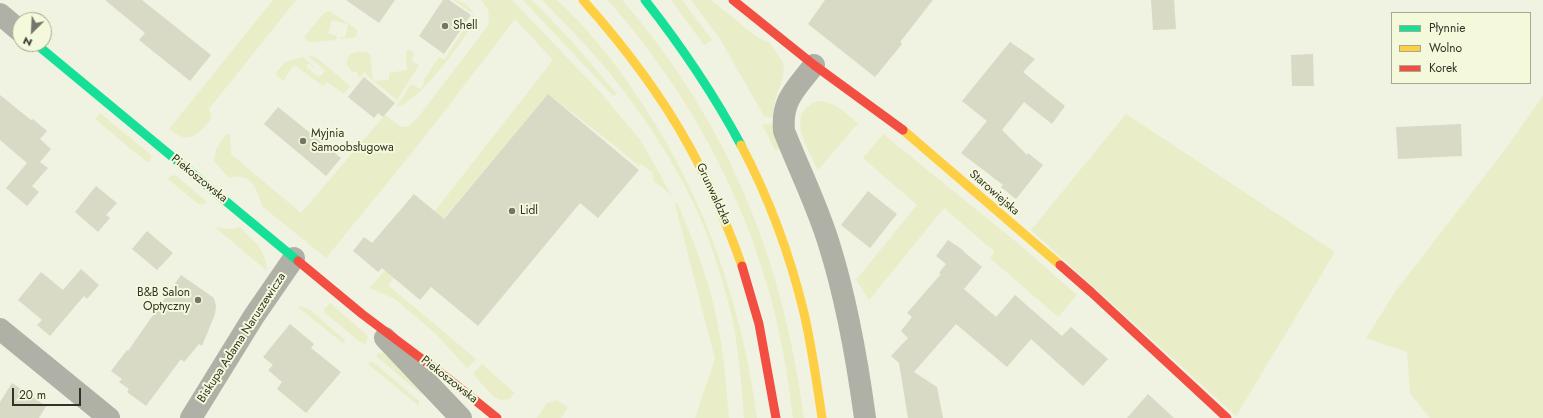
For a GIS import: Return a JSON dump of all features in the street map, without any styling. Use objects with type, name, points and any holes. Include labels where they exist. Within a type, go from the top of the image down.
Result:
[{"type":"street","name":"Grunwaldzka","points":[[583,0],[616,38],[659,95],[681,130],[710,184],[734,240],[748,284],[765,352],[776,418]]},
{"type":"street","points":[[645,0],[712,93],[746,153],[772,209],[791,265],[804,313],[822,418]]},
{"type":"street","name":"Starowiejska","points":[[733,0],[814,65],[901,128],[1091,292],[1227,418]]},
{"type":"street","points":[[0,14],[12,24]]},
{"type":"street","name":"Piekoszowska","points":[[46,52],[362,314],[450,380],[497,418]]},
{"type":"street","points":[[814,65],[790,95],[786,103],[783,120],[784,131],[829,243],[851,328],[865,418]]},
{"type":"street","name":"Biskupa Adama Naruszewicza","points":[[191,418],[254,316],[294,258]]},
{"type":"street","name":"Piekoszowska","points":[[362,314],[461,418]]},
{"type":"street","points":[[0,329],[110,418]]},
{"type":"green space","points":[[273,0],[296,0],[209,109],[212,118],[198,133],[190,137],[185,138],[169,129]]},
{"type":"green space","points":[[453,0],[462,2],[469,7],[473,14],[474,23],[450,57],[427,84],[416,95],[405,103],[396,107],[411,84],[420,89],[425,82],[423,81],[439,57],[444,60],[473,16],[472,13]]},
{"type":"green space","points":[[481,0],[512,0],[601,93],[641,141],[672,196],[654,181],[652,172],[641,164],[639,166],[548,94],[388,285],[476,359],[467,368],[435,333],[395,299],[370,288],[435,211],[553,60],[515,19],[423,139],[326,258],[262,206],[258,193],[248,179],[237,176],[229,178],[214,161],[216,150],[226,134],[230,135],[231,154],[301,213],[385,115],[401,127],[409,126],[416,120],[487,27],[489,19],[488,12],[486,6]]},
{"type":"green space","points":[[523,0],[531,0],[536,4],[566,35],[617,94],[613,96]]},
{"type":"green space","points":[[542,0],[557,0],[597,42],[631,87],[656,125],[678,164],[714,245],[729,287],[750,373],[757,418],[744,418],[737,344],[728,301],[709,241],[695,206],[668,155],[624,91],[596,56]]},
{"type":"green space","points":[[608,0],[622,0],[659,46],[692,94],[721,144],[745,195],[765,248],[782,303],[794,359],[804,418],[793,418],[784,358],[771,299],[744,217],[726,178],[707,140],[685,103],[636,33]]},
{"type":"green space","points":[[671,0],[682,0],[712,40],[704,45]]},
{"type":"green space","points":[[691,0],[711,0],[758,38],[769,42],[783,62],[784,67],[782,80],[775,100],[773,118],[764,116],[720,39]]},
{"type":"green space","points":[[330,11],[356,29],[356,36],[353,38],[341,39],[341,37],[345,38],[348,24],[332,20],[328,33],[337,36],[336,40],[310,42],[304,38],[325,12]]},
{"type":"green space","points":[[407,50],[415,54],[411,60],[419,65],[397,100],[374,81],[389,80],[389,73],[407,70]]},
{"type":"green space","points":[[365,52],[370,54],[373,81],[364,72],[360,78],[357,75],[358,73],[355,71],[353,72],[348,66],[348,58],[352,53]]},
{"type":"green space","points":[[308,56],[316,57],[350,86],[344,94],[327,82],[323,86],[296,66],[293,66],[283,81],[275,74],[285,62],[303,57],[315,67],[314,68],[309,63],[306,67],[319,77],[325,71]]},
{"type":"green space","points":[[1543,96],[1543,418],[1430,418],[1410,393],[1407,352],[1366,338],[1395,292],[1507,147]]},
{"type":"green space","points":[[819,101],[831,103],[858,123],[818,170],[804,141],[800,122],[802,113],[808,106]]},
{"type":"green space","points":[[100,113],[151,155],[151,159],[148,163],[95,119]]},
{"type":"green space","points":[[1126,114],[1335,252],[1236,416],[1031,230]]},
{"type":"green space","points":[[762,124],[774,125],[781,149],[775,150]]},
{"type":"green space","points":[[883,134],[1015,241],[1077,295],[1058,317],[990,258],[995,252],[944,208],[869,300],[856,280],[917,205],[863,158]]},
{"type":"green space","points":[[175,175],[207,202],[203,205],[197,203],[168,179]]},
{"type":"green space","points":[[677,203],[700,261],[714,306],[723,357],[729,418],[695,418],[715,359],[675,204]]},
{"type":"green space","points":[[215,227],[231,229],[239,227],[258,246],[264,257],[267,271]]},
{"type":"green space","points":[[330,303],[368,336],[364,345],[325,313],[324,309]]},
{"type":"green space","points":[[300,306],[310,310],[345,340],[344,344],[299,308]]},
{"type":"green space","points":[[378,353],[384,353],[422,392],[421,394],[376,356]]},
{"type":"green space","points":[[372,361],[419,401],[419,406],[368,364]]},
{"type":"green space","points":[[482,364],[515,393],[509,399],[500,400],[493,396],[473,374]]},
{"type":"green space","points":[[556,400],[568,407],[561,418],[537,418],[547,403]]},
{"type":"building","points":[[105,0],[142,0],[211,55],[190,81],[139,40],[145,33]]},
{"type":"building","points":[[346,0],[395,0],[379,23]]},
{"type":"building","name":"Shell","points":[[443,0],[449,0],[471,15],[444,54],[419,36]]},
{"type":"building","points":[[825,0],[933,0],[900,42],[902,44],[875,77],[808,24]]},
{"type":"building","points":[[1151,0],[1174,0],[1176,29],[1153,30]]},
{"type":"building","points":[[1010,42],[1035,59],[1023,72],[1065,106],[1052,124],[1024,102],[1002,130],[1027,155],[1028,153],[1043,165],[1016,199],[1001,187],[1003,185],[961,153],[987,121],[962,101]]},
{"type":"building","points":[[1313,54],[1314,86],[1292,86],[1291,55]]},
{"type":"building","points":[[364,77],[395,103],[383,117],[378,113],[374,118],[348,97]]},
{"type":"building","name":"Lidl","points":[[548,94],[639,170],[598,218],[580,203],[478,326],[431,287],[420,300],[382,268],[378,272],[353,251],[364,237],[372,243],[414,194],[444,219]]},
{"type":"building","points":[[0,95],[47,131],[40,139],[51,149],[40,162],[48,168],[32,186],[39,192],[27,206],[6,188],[27,163],[0,140]]},
{"type":"building","name":"Myjnia Samoobsługowa","points":[[278,107],[341,158],[326,176],[264,124]]},
{"type":"building","points":[[1461,124],[1462,156],[1398,159],[1396,127]]},
{"type":"building","points":[[96,186],[117,203],[106,215],[110,218],[98,232],[75,212]]},
{"type":"building","points":[[868,191],[897,214],[870,248],[841,225]]},
{"type":"building","points":[[147,231],[173,253],[157,270],[132,249]]},
{"type":"building","points":[[948,240],[963,250],[982,267],[964,289],[996,317],[1015,295],[1062,336],[1071,327],[1108,359],[1083,386],[1031,339],[1007,367],[956,324],[914,372],[937,387],[943,418],[908,418],[899,363],[891,356],[908,338],[901,331],[912,317],[907,313],[941,274],[939,273],[946,264],[936,256]]},
{"type":"building","points":[[81,269],[99,285],[87,299],[84,296],[50,336],[37,325],[42,320],[18,300],[41,272],[63,290]]},
{"type":"building","points":[[181,275],[214,298],[216,306],[215,314],[202,346],[199,344],[184,362],[181,359],[146,406],[127,392],[129,389],[119,382],[122,379],[111,371],[127,350],[128,351]]},
{"type":"building","points":[[290,324],[314,344],[311,348],[341,372],[306,413],[277,389],[282,382],[268,370],[273,365],[263,357]]},
{"type":"building","points":[[12,383],[46,406],[39,418],[0,418],[0,402]]},
{"type":"building","points":[[1148,394],[1174,418],[1127,418]]},
{"type":"traffic: fast","points":[[645,0],[672,35],[696,71],[741,145]]},
{"type":"traffic: fast","points":[[46,52],[298,261]]},
{"type":"traffic: slow","points":[[583,0],[640,70],[678,126],[697,160],[711,190],[742,266]]},
{"type":"traffic: slow","points":[[903,130],[1060,265]]},
{"type":"traffic: slow","points":[[741,145],[770,206],[792,270],[807,326],[822,418]]},
{"type":"traffic: jam","points":[[733,0],[814,65],[903,130]]},
{"type":"traffic: jam","points":[[298,261],[362,314],[450,380],[497,418]]},
{"type":"traffic: jam","points":[[1060,265],[1227,418]]},
{"type":"traffic: jam","points":[[742,266],[759,324],[776,418]]},
{"type":"place","name":"Shell","points":[[445,26]]},
{"type":"place","name":"Myjnia Samoobsługowa","points":[[303,141]]},
{"type":"place","name":"Lidl","points":[[512,211]]},
{"type":"place","name":"B&B Salon Optyczny","points":[[198,300]]}]
